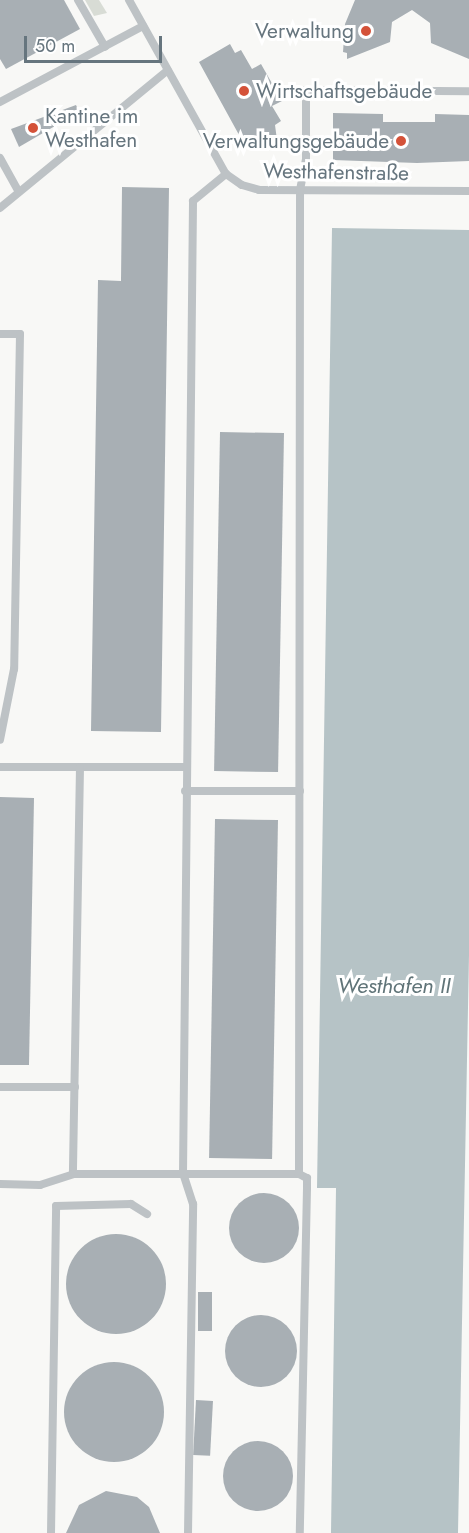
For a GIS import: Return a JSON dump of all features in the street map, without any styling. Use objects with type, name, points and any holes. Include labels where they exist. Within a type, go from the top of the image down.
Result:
[{"type":"lane","points":[[78,0],[105,47]]},
{"type":"lane","points":[[129,0],[226,174],[193,201],[185,790],[183,1174],[193,1204],[188,1533]]},
{"type":"lane","points":[[0,102],[144,26]]},
{"type":"lane","points":[[0,208],[18,190],[168,70]]},
{"type":"lane","points":[[299,1174],[300,190],[306,160],[306,90],[469,91]]},
{"type":"lane","points":[[0,158],[18,190]]},
{"type":"lane","name":"Westhafenstraße","points":[[226,174],[242,185],[259,190],[469,191]]},
{"type":"lane","points":[[0,334],[20,334],[14,669],[0,740]]},
{"type":"lane","points":[[0,767],[186,767]]},
{"type":"lane","points":[[73,1174],[80,767]]},
{"type":"lane","points":[[185,790],[300,791]]},
{"type":"lane","points":[[0,1087],[75,1087]]},
{"type":"lane","points":[[0,1184],[40,1185],[73,1174],[299,1174],[307,1178],[300,1533]]},
{"type":"lane","points":[[51,1533],[56,1206],[131,1204],[147,1214]]},
{"type":"shaded area","points":[[85,0],[99,0],[107,13],[94,16]]},
{"type":"water","name":"Westhafen II","points":[[332,228],[469,230],[469,955],[458,1533],[331,1533],[336,1188],[317,1188]]},
{"type":"building","points":[[0,0],[64,0],[80,29],[6,69],[0,59]]},
{"type":"building","name":"Verwaltung","points":[[355,0],[469,0],[469,59],[431,43],[430,23],[412,10],[392,22],[390,42],[347,59],[347,53],[343,52],[345,24]]},
{"type":"building","name":"Wirtschaftsgebäude","points":[[230,44],[235,53],[241,50],[252,69],[261,64],[282,101],[272,106],[281,121],[275,125],[277,140],[267,149],[248,142],[244,144],[199,62]]},
{"type":"building","points":[[76,105],[79,112],[19,147],[11,129]]},
{"type":"building","name":"Verwaltungsgebäude","points":[[333,113],[383,114],[383,122],[435,122],[435,114],[469,115],[469,161],[417,163],[333,160]]},
{"type":"building","points":[[122,187],[169,188],[161,732],[91,731],[98,280],[121,281]]},
{"type":"building","points":[[220,432],[284,433],[278,772],[214,771]]},
{"type":"building","points":[[0,797],[34,798],[29,1065],[0,1065]]},
{"type":"building","points":[[215,819],[278,820],[272,1159],[209,1158]]},
{"type":"building","points":[[264,1193],[277,1196],[289,1203],[296,1215],[299,1228],[296,1241],[289,1253],[277,1260],[264,1263],[251,1260],[239,1253],[232,1241],[229,1228],[232,1215],[239,1203],[251,1196]]},
{"type":"building","points":[[116,1234],[144,1242],[158,1256],[166,1284],[158,1312],[144,1326],[116,1334],[88,1326],[74,1312],[66,1284],[74,1256],[88,1242]]},
{"type":"building","points":[[198,1292],[212,1292],[212,1331],[198,1331]]},
{"type":"building","points":[[261,1315],[275,1318],[287,1325],[294,1337],[297,1351],[294,1365],[287,1377],[275,1384],[261,1387],[247,1384],[235,1377],[228,1365],[225,1351],[228,1337],[235,1325],[247,1318]]},
{"type":"building","points":[[114,1362],[142,1370],[156,1384],[164,1412],[156,1440],[142,1454],[114,1462],[86,1454],[72,1440],[64,1412],[72,1384],[86,1370]]},
{"type":"building","points":[[196,1400],[213,1401],[210,1456],[193,1455]]},
{"type":"building","points":[[265,1441],[278,1447],[287,1456],[291,1462],[293,1476],[291,1490],[283,1501],[272,1509],[251,1511],[233,1501],[225,1490],[223,1469],[233,1451],[244,1443]]},
{"type":"building","points":[[106,1491],[137,1497],[149,1507],[160,1533],[66,1533],[79,1505]]},
{"type":"place","name":"Verwaltung","points":[[366,31]]},
{"type":"place","name":"Wirtschaftsgebäude","points":[[244,91]]},
{"type":"place","name":"Kantine im Westhafen","points":[[33,128]]},
{"type":"place","name":"Verwaltungsgebäude","points":[[401,141]]}]
